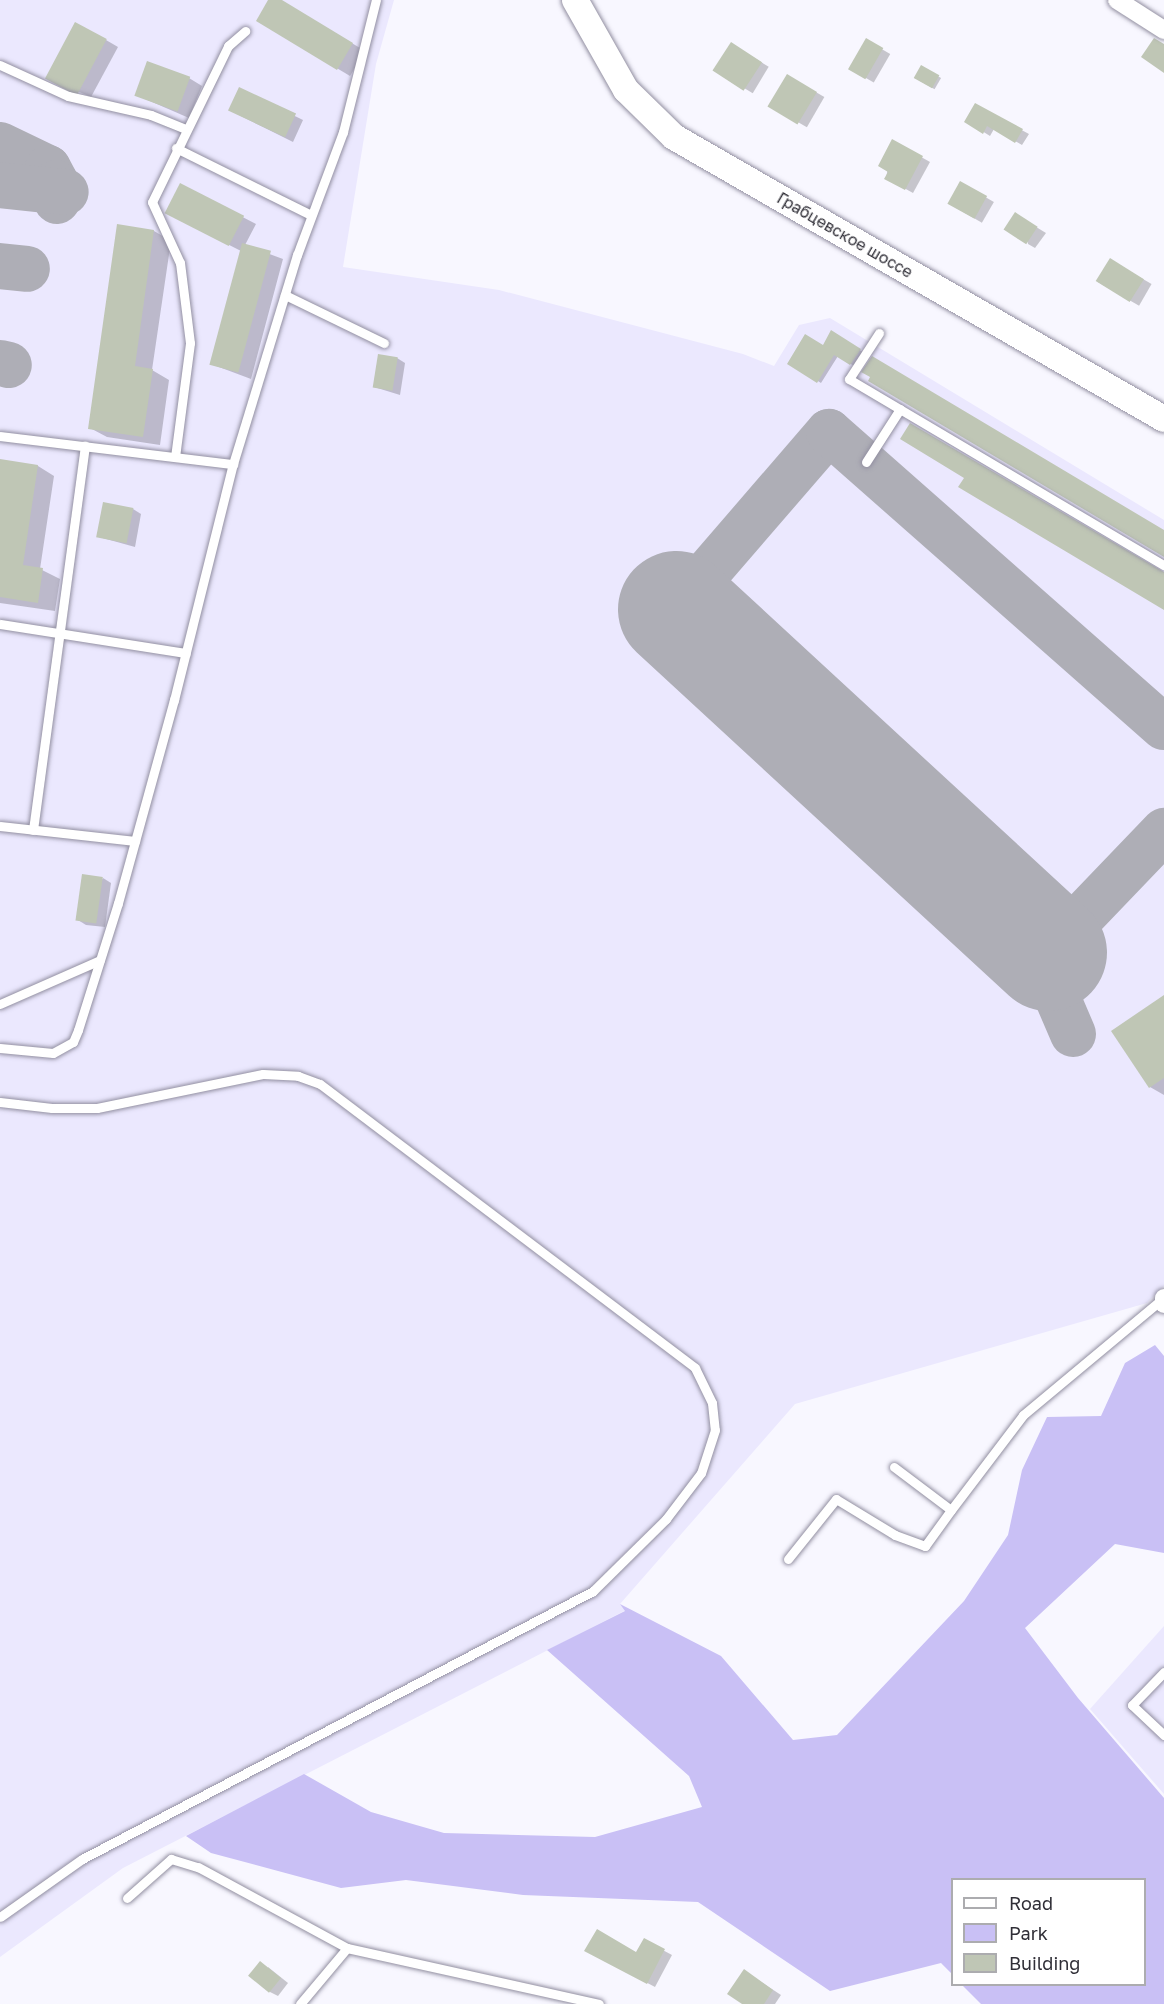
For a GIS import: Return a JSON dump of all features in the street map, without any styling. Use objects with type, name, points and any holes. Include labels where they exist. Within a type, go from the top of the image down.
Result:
[{"type":"street","name":"Грабцевское шоссе","points":[[575,0],[626,90],[674,137],[1164,419]]},
{"type":"street","points":[[1117,0],[1164,30]]},
{"type":"lane","points":[[0,1048],[53,1053],[73,1042],[135,841],[186,653],[233,464],[311,215],[343,132],[376,0]]},
{"type":"lane","points":[[175,457],[190,343],[180,263],[152,202],[185,129],[228,46],[245,31]]},
{"type":"lane","points":[[0,65],[69,96],[151,115],[185,129]]},
{"type":"lane","points":[[176,148],[311,215]]},
{"type":"lane","points":[[285,295],[384,343]]},
{"type":"lane","points":[[879,333],[849,379],[1164,565]]},
{"type":"lane","points":[[866,462],[900,409]]},
{"type":"lane","points":[[0,436],[233,464]]},
{"type":"lane","points":[[33,830],[57,631],[85,446]]},
{"type":"lane","points":[[0,624],[57,631],[186,653]]},
{"type":"lane","points":[[0,826],[135,841]]},
{"type":"lane","points":[[0,1004],[100,960]]},
{"type":"lane","points":[[0,1102],[52,1108],[97,1108],[263,1074],[298,1076],[320,1084],[695,1368],[712,1403],[715,1430],[705,1464],[687,1491],[615,1573],[592,1591],[82,1859],[0,1917]]},
{"type":"lane","points":[[788,1559],[836,1499],[895,1535],[925,1546],[1023,1415],[1163,1301]]},
{"type":"lane","points":[[894,1467],[951,1510]]},
{"type":"lane","points":[[1164,1672],[1132,1706],[1164,1736]]},
{"type":"lane","points":[[127,1898],[171,1859],[198,1867],[347,1948],[599,2004]]},
{"type":"lane","points":[[300,2004],[347,1948]]},
{"type":"shaded area","points":[[0,0],[394,0],[376,64],[343,267],[499,290],[743,354],[774,366],[799,325],[830,318],[1164,520],[1164,1286],[1147,1303],[795,1404],[620,1604],[626,1610],[123,1868],[0,1957]]},
{"type":"shaded area","points":[[1164,1626],[1164,1794],[1090,1709]]},
{"type":"green space","points":[[1155,1345],[1164,1356],[1164,1553],[1115,1544],[1025,1628],[1078,1698],[1164,1798],[1164,2004],[981,2004],[963,1986],[1146,1986],[1146,1878],[951,1878],[951,1973],[941,1963],[830,1991],[698,1902],[523,1895],[406,1880],[341,1888],[211,1853],[186,1836],[304,1774],[371,1812],[444,1833],[595,1837],[702,1807],[689,1776],[547,1650],[625,1611],[620,1604],[721,1656],[793,1740],[837,1735],[964,1601],[1008,1535],[1022,1470],[1047,1417],[1101,1416],[1125,1363]]},
{"type":"building","points":[[268,0],[282,0],[353,43],[337,70],[256,21]]},
{"type":"building","points":[[75,22],[107,39],[77,95],[45,79]]},
{"type":"building","points":[[866,38],[883,48],[865,79],[848,69]]},
{"type":"building","points":[[1154,38],[1164,44],[1164,73],[1141,57]]},
{"type":"building","points":[[731,42],[762,62],[744,91],[712,71]]},
{"type":"building","points":[[147,61],[190,77],[178,112],[134,96]]},
{"type":"building","points":[[921,65],[939,75],[932,88],[914,78]]},
{"type":"building","points":[[787,74],[817,92],[797,125],[767,107]]},
{"type":"building","points":[[239,87],[296,114],[285,137],[228,111]]},
{"type":"building","points":[[975,103],[1023,129],[1015,143],[987,126],[983,134],[964,122]]},
{"type":"building","points":[[892,139],[923,156],[905,190],[884,179],[888,172],[878,166]]},
{"type":"building","points":[[960,181],[987,196],[975,219],[947,204]]},
{"type":"building","points":[[180,183],[244,216],[229,246],[165,213]]},
{"type":"building","points":[[1015,212],[1038,227],[1026,244],[1004,230]]},
{"type":"building","points":[[117,224],[154,230],[135,366],[153,369],[143,437],[88,429]]},
{"type":"building","points":[[242,243],[271,251],[238,372],[209,365]]},
{"type":"building","points":[[1110,258],[1144,279],[1130,302],[1096,281]]},
{"type":"building","points":[[831,330],[861,349],[850,365],[834,355],[817,383],[787,364],[805,334],[823,345]]},
{"type":"building","points":[[378,354],[398,357],[392,391],[373,388]]},
{"type":"building","points":[[872,356],[1164,530],[1164,557],[868,381],[870,377],[861,372]]},
{"type":"building","points":[[910,423],[1164,572],[1164,610],[958,487],[964,478],[900,439]]},
{"type":"building","points":[[0,459],[38,465],[23,565],[43,568],[38,603],[0,597]]},
{"type":"building","points":[[103,502],[133,508],[127,543],[96,537]]},
{"type":"building","points":[[82,874],[103,877],[96,923],[75,921]]},
{"type":"building","points":[[1164,995],[1164,1078],[1149,1088],[1111,1031]]},
{"type":"building","points":[[597,1929],[636,1952],[644,1938],[665,1949],[647,1984],[584,1951]]},
{"type":"building","points":[[260,1961],[281,1978],[269,1993],[248,1976]]},
{"type":"building","points":[[744,1969],[773,1990],[764,2004],[742,2004],[727,1994]]},
{"type":"taxiway","points":[[0,145],[48,168],[56,183],[57,201]]},
{"type":"taxiway","points":[[0,185],[66,192]]},
{"type":"taxiway","points":[[0,266],[27,269]]},
{"type":"taxiway","points":[[0,363],[9,365]]},
{"type":"taxiway","points":[[676,609],[829,432],[1164,727]]},
{"type":"taxiway","points":[[1073,1034],[1049,978],[1048,952],[1164,831]]},
{"type":"runway","points":[[676,609],[1048,952]]}]
